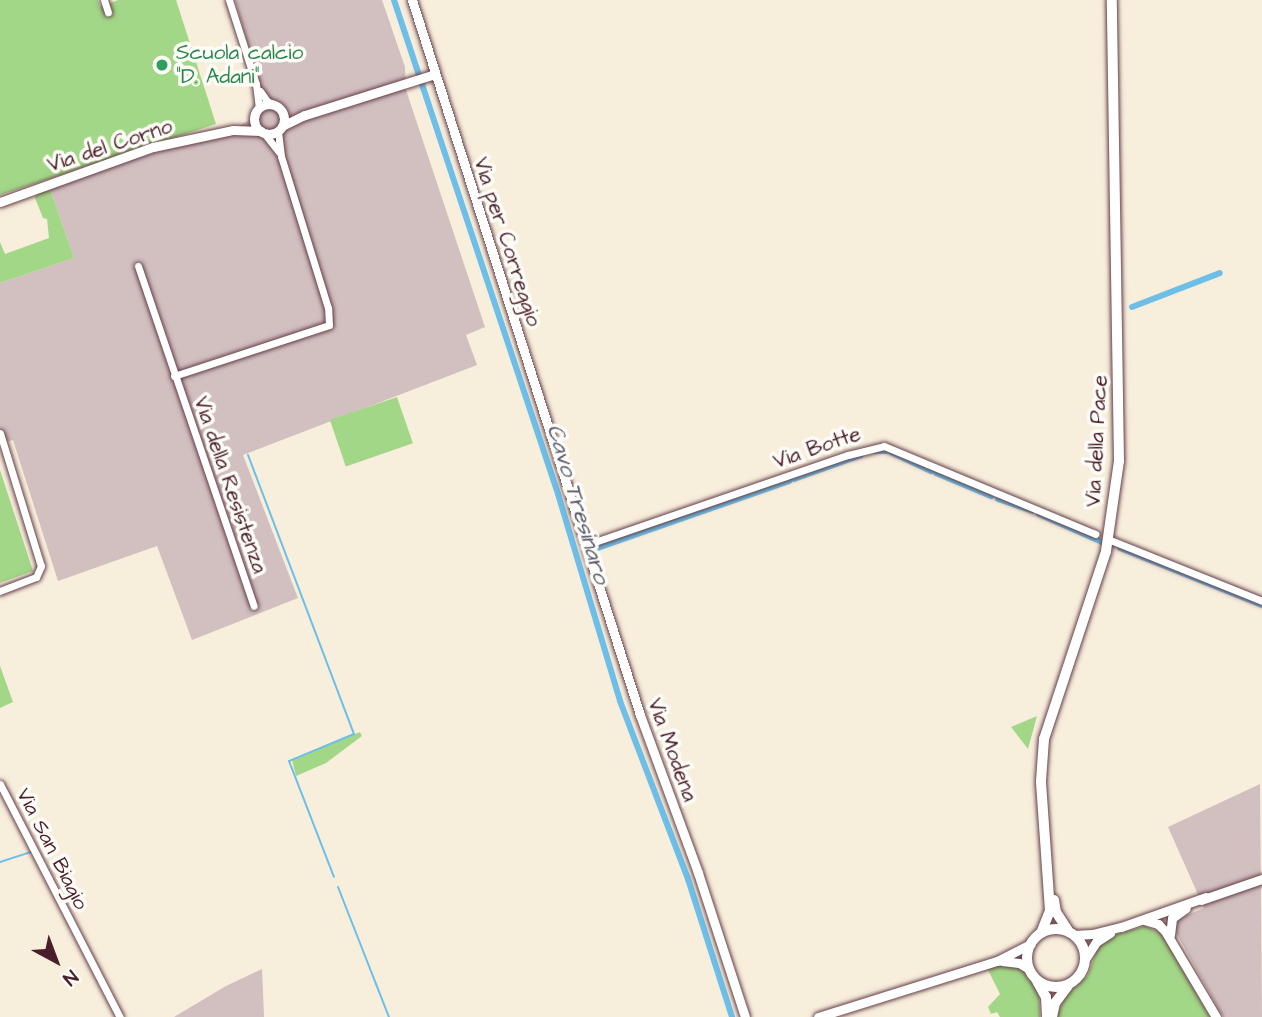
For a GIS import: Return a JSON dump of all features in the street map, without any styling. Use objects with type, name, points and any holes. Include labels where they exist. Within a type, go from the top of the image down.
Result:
[{"type":"main road","name":"Via della Pace","points":[[1031,944],[1041,933],[1049,915],[1049,874],[1041,781],[1044,738],[1108,539],[1120,447],[1112,0]]},
{"type":"main road","name":"Via della Pace","points":[[1049,874],[1056,912],[1083,946],[1085,959]]},
{"type":"main road","points":[[1041,933],[1052,929],[1071,933]]},
{"type":"main road","points":[[1031,944],[1027,960],[1029,969],[1046,997],[1050,1017]]},
{"type":"main road","points":[[1050,1017],[1057,998],[1081,973],[1085,959]]},
{"type":"main road","points":[[1036,979],[1052,987],[1070,984]]},
{"type":"street","points":[[104,0],[108,12]]},
{"type":"street","points":[[229,0],[256,84],[267,101],[278,108],[284,118],[280,129]]},
{"type":"street","name":"Via per Correggio","points":[[411,0],[432,75],[570,494]]},
{"type":"street","name":"Via del Corno","points":[[0,202],[133,152],[233,130],[262,132],[280,129],[316,112],[432,75]]},
{"type":"street","points":[[256,84],[256,127],[262,132]]},
{"type":"street","name":"Via del Corno","points":[[233,130],[266,104],[316,112]]},
{"type":"street","name":"Via della Resistenza","points":[[174,376],[329,325],[328,308],[281,156],[280,129]]},
{"type":"street","name":"Via della Resistenza","points":[[262,132],[281,156]]},
{"type":"street","name":"Via della Resistenza","points":[[138,266],[254,607]]},
{"type":"street","points":[[0,433],[41,566],[36,577],[0,591]]},
{"type":"street","name":"Via Botte","points":[[586,545],[848,455],[884,446],[1095,534]]},
{"type":"street","name":"Via Modena","points":[[570,494],[640,715],[696,869],[745,1017]]},
{"type":"street","points":[[1108,539],[1262,601]]},
{"type":"street","name":"Via San Biagio","points":[[0,784],[120,1017]]},
{"type":"street","points":[[1071,933],[1093,934],[1121,927],[1262,879]]},
{"type":"street","points":[[1170,937],[1170,923],[1176,915],[1206,897]]},
{"type":"street","points":[[1142,920],[1158,924],[1170,937],[1214,1015]]},
{"type":"street","points":[[1085,959],[1100,939],[1121,927]]},
{"type":"street","points":[[818,1017],[997,961],[1031,944]]},
{"type":"street","points":[[997,961],[1014,962],[1029,969]]},
{"type":"shaded area","points":[[235,0],[382,0],[405,67],[406,90],[485,327],[466,335],[477,365],[243,455],[298,598],[192,640],[157,546],[58,581],[13,440],[0,444],[0,283],[74,258],[50,189],[129,158],[220,138],[267,109]]},
{"type":"shaded area","points":[[1260,784],[1262,1017],[1223,1017],[1174,929],[1180,918],[1204,908],[1168,827]]},
{"type":"shaded area","points":[[262,969],[264,1017],[174,1017],[226,986]]},
{"type":"green space","points":[[0,0],[98,0],[100,7],[118,0],[176,0],[216,124],[0,195]]},
{"type":"green space","points":[[50,189],[74,258],[0,283],[0,242],[5,254],[49,238],[47,219],[43,218],[35,198],[36,194]]},
{"type":"green space","points":[[397,397],[413,443],[346,466],[330,420]]},
{"type":"green space","points":[[0,470],[33,571],[0,583]]},
{"type":"green space","points":[[0,666],[13,702],[0,708]]},
{"type":"green space","points":[[1037,716],[1028,749],[1011,727]]},
{"type":"green space","points":[[360,732],[362,736],[326,763],[296,776],[292,760]]},
{"type":"green space","points":[[1145,926],[1161,933],[1210,1017],[1056,1017],[1065,996],[1088,975],[1098,946],[1111,936]]},
{"type":"green space","points":[[995,965],[1017,967],[1024,972],[1039,993],[1040,1017],[1000,1017],[997,1012],[991,1014],[988,1007],[1000,994],[987,968]]},
{"type":"waterway","name":"Cavo Tresinaro","points":[[394,0],[558,494],[620,701],[688,879],[732,1017]]},
{"type":"waterway","points":[[1132,307],[1220,273]]},
{"type":"waterway","points":[[875,451],[889,451],[931,471]]},
{"type":"waterway","points":[[248,455],[354,734],[289,761],[334,877]]},
{"type":"waterway","points":[[794,479],[861,455]]},
{"type":"waterway","points":[[936,473],[991,496]]},
{"type":"waterway","points":[[592,550],[789,481]]},
{"type":"waterway","points":[[998,499],[1032,511]]},
{"type":"waterway","points":[[1039,514],[1102,542]]},
{"type":"waterway","points":[[1120,548],[1262,605]]},
{"type":"waterway","points":[[0,862],[30,852]]},
{"type":"waterway","points":[[338,887],[389,1017]]},
{"type":"place","name":"Scuola calcio \"D. Adani\"","points":[[162,65]]}]
